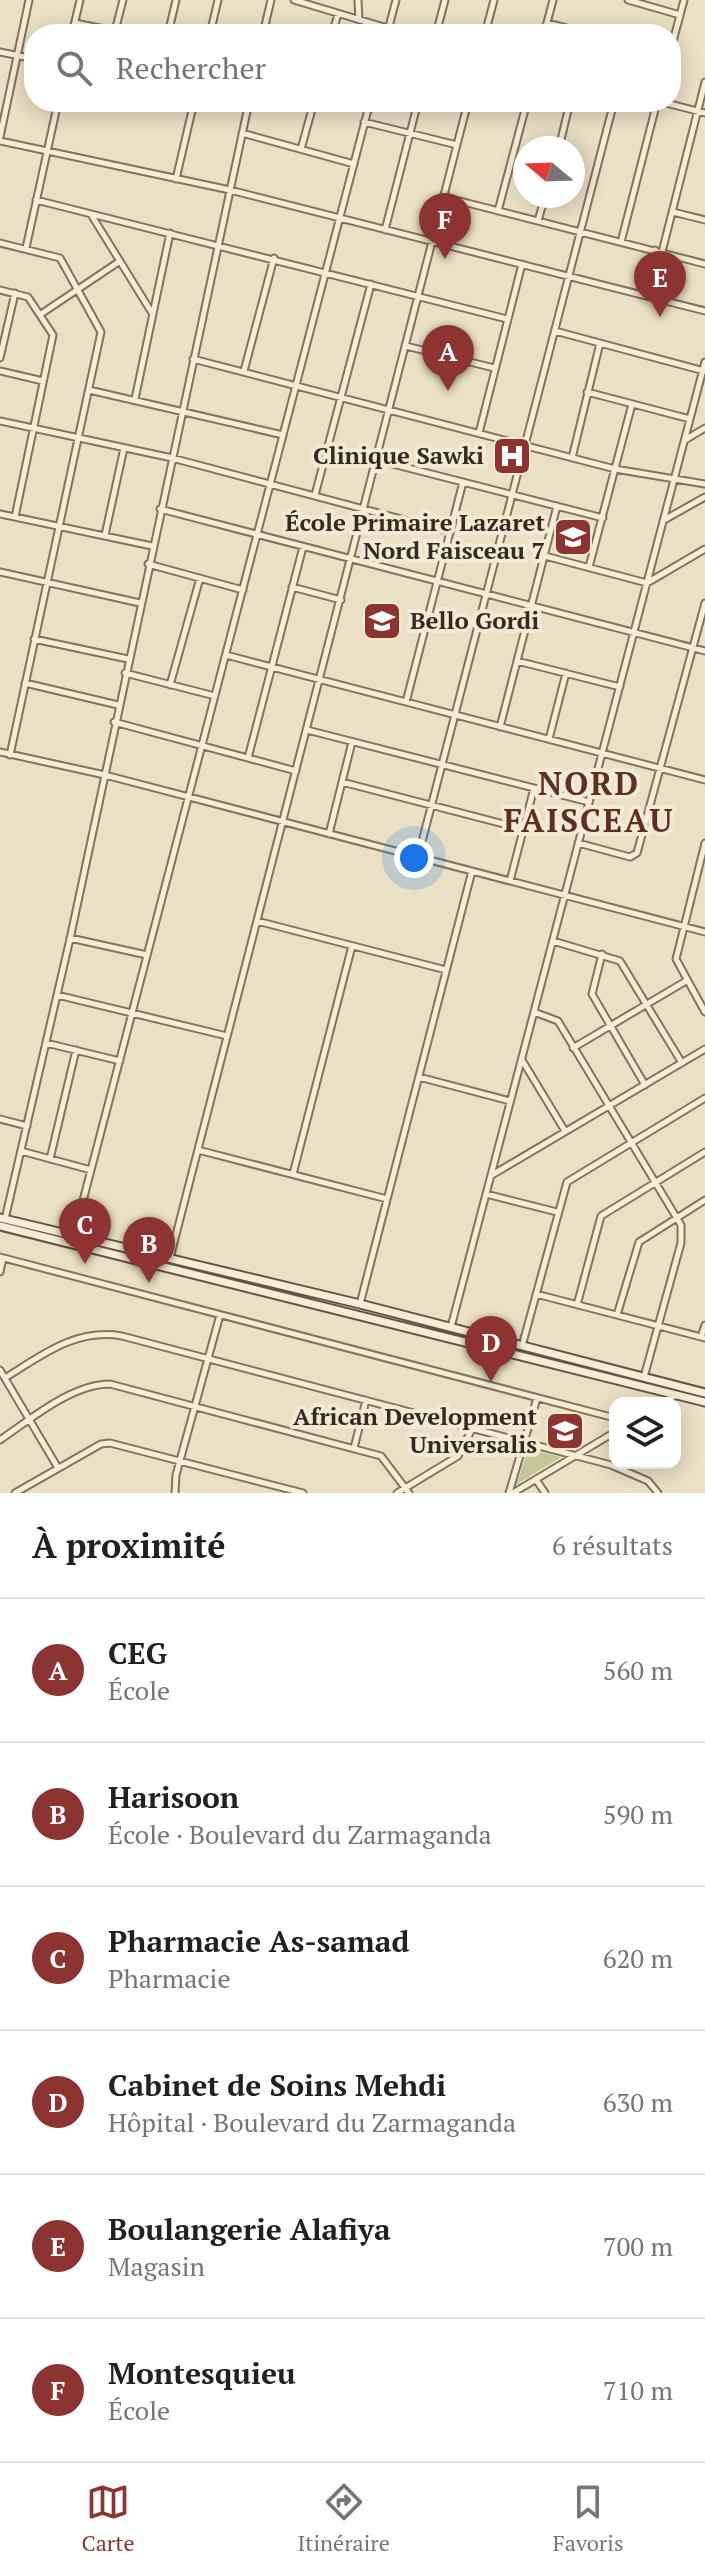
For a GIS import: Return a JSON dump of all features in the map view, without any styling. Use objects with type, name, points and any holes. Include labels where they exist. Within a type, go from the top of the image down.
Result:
[{"type":"main road","points":[[2,1221],[74,1235],[360,1304],[705,1393]]},
{"type":"main road","points":[[2,1221],[705,1402]]},
{"type":"street","points":[[29,0],[0,139],[230,190],[705,311]]},
{"type":"street","points":[[80,0],[75,23],[80,24]]},
{"type":"street","points":[[117,24],[123,0]]},
{"type":"street","points":[[170,24],[176,0]]},
{"type":"street","points":[[212,24],[218,0]]},
{"type":"street","points":[[265,24],[271,0]]},
{"type":"street","points":[[294,0],[370,24]]},
{"type":"street","points":[[358,0],[359,20]]},
{"type":"street","points":[[390,24],[396,0]]},
{"type":"street","points":[[439,24],[445,0]]},
{"type":"street","points":[[488,24],[494,0]]},
{"type":"street","points":[[551,24],[547,23],[553,0]]},
{"type":"street","points":[[628,0],[680,15]]},
{"type":"street","points":[[678,24],[684,0]]},
{"type":"street","points":[[335,24],[338,14]]},
{"type":"street","points":[[0,52],[24,57]]},
{"type":"street","points":[[662,252],[705,82]]},
{"type":"street","points":[[681,107],[705,113]]},
{"type":"street","points":[[26,248],[56,112]]},
{"type":"street","points":[[176,179],[192,112]]},
{"type":"street","points":[[2,1221],[70,938],[246,112]]},
{"type":"street","points":[[301,149],[311,112]]},
{"type":"street","points":[[74,1235],[367,112]]},
{"type":"street","points":[[385,230],[415,112]]},
{"type":"street","points":[[170,1258],[465,112]]},
{"type":"street","points":[[498,211],[524,112]]},
{"type":"street","points":[[562,136],[568,112]]},
{"type":"street","points":[[418,857],[611,112]]},
{"type":"street","points":[[621,242],[656,112]]},
{"type":"street","points":[[364,122],[457,145]]},
{"type":"street","points":[[242,133],[354,164]]},
{"type":"street","points":[[444,197],[705,264]]},
{"type":"street","points":[[36,200],[218,243],[507,319]]},
{"type":"street","points":[[538,221],[542,208]]},
{"type":"street","points":[[673,212],[705,220]]},
{"type":"street","points":[[91,214],[153,314]]},
{"type":"street","points":[[135,399],[170,233]]},
{"type":"street","points":[[0,243],[60,258],[79,287],[101,332],[10,755]]},
{"type":"street","points":[[642,295],[655,250]]},
{"type":"street","points":[[244,371],[274,258]]},
{"type":"street","points":[[41,314],[120,261]]},
{"type":"street","points":[[479,433],[522,264]]},
{"type":"street","points":[[315,495],[371,283]]},
{"type":"street","points":[[0,290],[28,297],[53,335],[15,517]]},
{"type":"street","points":[[0,358],[15,293]]},
{"type":"street","points":[[555,331],[704,371]]},
{"type":"street","points":[[572,458],[600,343]]},
{"type":"street","points":[[406,346],[494,368]]},
{"type":"street","points":[[193,359],[615,469],[705,484]]},
{"type":"street","points":[[451,1327],[705,362]]},
{"type":"street","points":[[0,371],[43,381]]},
{"type":"street","points":[[89,390],[182,409],[283,435]]},
{"type":"street","points":[[587,392],[690,419]]},
{"type":"street","points":[[589,567],[632,404]]},
{"type":"street","points":[[0,421],[172,458],[450,532]]},
{"type":"street","points":[[684,440],[705,428]]},
{"type":"street","points":[[105,535],[124,448]]},
{"type":"street","points":[[377,460],[603,518]]},
{"type":"street","points":[[406,702],[463,482]]},
{"type":"street","points":[[664,520],[705,497]]},
{"type":"street","points":[[500,727],[557,506]]},
{"type":"street","points":[[160,509],[705,651]]},
{"type":"street","points":[[0,514],[152,546]]},
{"type":"street","points":[[248,758],[303,547]]},
{"type":"street","points":[[545,556],[647,583],[705,549]]},
{"type":"street","points":[[148,564],[243,590]]},
{"type":"street","points":[[0,574],[140,603]]},
{"type":"street","points":[[170,685],[200,578]]},
{"type":"street","points":[[292,587],[341,600]]},
{"type":"street","points":[[578,843],[634,856],[705,603]]},
{"type":"street","points":[[34,639],[128,659]]},
{"type":"street","points":[[225,655],[705,780]]},
{"type":"street","points":[[517,661],[620,687]]},
{"type":"street","points":[[125,673],[215,696]]},
{"type":"street","points":[[549,739],[566,673]]},
{"type":"street","points":[[25,683],[118,705]]},
{"type":"street","points":[[114,722],[296,771]]},
{"type":"street","points":[[307,730],[589,802]]},
{"type":"street","points":[[329,834],[352,741]]},
{"type":"street","points":[[0,752],[103,774],[705,932]]},
{"type":"street","points":[[342,782],[523,829]]},
{"type":"street","points":[[510,881],[534,788]]},
{"type":"street","points":[[705,843],[676,959],[686,981],[702,1001],[705,1012]]},
{"type":"street","points":[[360,1304],[472,871]]},
{"type":"street","points":[[697,874],[705,876]]},
{"type":"street","points":[[257,921],[446,970]]},
{"type":"street","points":[[70,938],[147,955]]},
{"type":"street","points":[[553,941],[620,961],[682,1063]]},
{"type":"street","points":[[293,1174],[352,946]]},
{"type":"street","points":[[602,954],[592,994],[645,1085]]},
{"type":"street","points":[[573,1048],[686,981]]},
{"type":"street","points":[[57,995],[228,1036]]},
{"type":"street","points":[[534,1012],[558,1021],[676,1218],[682,1234],[644,1377]]},
{"type":"street","points":[[46,1043],[120,1061]]},
{"type":"street","points":[[491,1175],[705,1049]]},
{"type":"street","points":[[50,1159],[76,1050]]},
{"type":"street","points":[[522,1059],[565,1131]]},
{"type":"street","points":[[419,1077],[511,1101]]},
{"type":"street","points":[[522,1346],[567,1182],[705,1098]]},
{"type":"street","points":[[0,1119],[27,1126]]},
{"type":"street","points":[[198,1150],[387,1199]]},
{"type":"street","points":[[21,1151],[91,1170]]},
{"type":"street","points":[[577,1305],[601,1216],[705,1152]]},
{"type":"street","points":[[486,1194],[557,1212]]},
{"type":"street","points":[[617,1316],[639,1242],[705,1200]]},
{"type":"street","points":[[0,1272],[2,1257],[609,1416]]},
{"type":"street","points":[[536,1294],[703,1338],[705,1325]]},
{"type":"street","points":[[175,1493],[180,1459],[220,1315]]},
{"type":"street","points":[[5,1378],[57,1346],[89,1335],[122,1336],[577,1456],[630,1472],[648,1481],[658,1493]]},
{"type":"street","points":[[0,1370],[58,1468]]},
{"type":"street","points":[[0,1440],[30,1420],[99,1384],[196,1406],[381,1456],[408,1490]]},
{"type":"street","points":[[673,1397],[687,1388]]},
{"type":"street","points":[[511,1493],[537,1398]]},
{"type":"street","points":[[354,1448],[366,1400]]},
{"type":"street","points":[[397,1493],[408,1490],[458,1456],[472,1429]]},
{"type":"street","points":[[511,1493],[537,1481],[609,1436]]},
{"type":"street","points":[[15,1493],[101,1444],[110,1443],[303,1493]]},
{"type":"street","points":[[537,1481],[545,1493]]},
{"type":"green space","points":[[536,1451],[561,1457],[517,1484],[526,1455]]},
{"type":"place","name":"Montesquieu","points":[[445,259]]},
{"type":"place","name":"Boulangerie Alafiya","points":[[660,317]]},
{"type":"place","name":"CEG","points":[[448,391]]},
{"type":"place","name":"Clinique Sawki","points":[[512,456]]},
{"type":"place","name":"École Primaire Lazaret Nord Faisceau 7","points":[[573,537]]},
{"type":"place","name":"Bello Gordi","points":[[382,621]]},
{"type":"place","name":"Pharmacie As-samad","points":[[85,1264]]},
{"type":"place","name":"Harisoon","points":[[149,1283]]},
{"type":"place","name":"Cabinet de Soins Mehdi","points":[[491,1382]]},
{"type":"place","name":"African Development Universalis","points":[[565,1431]]},
{"type":"district","name":"NORD FAISCEAU","points":[[589,802]]}]
